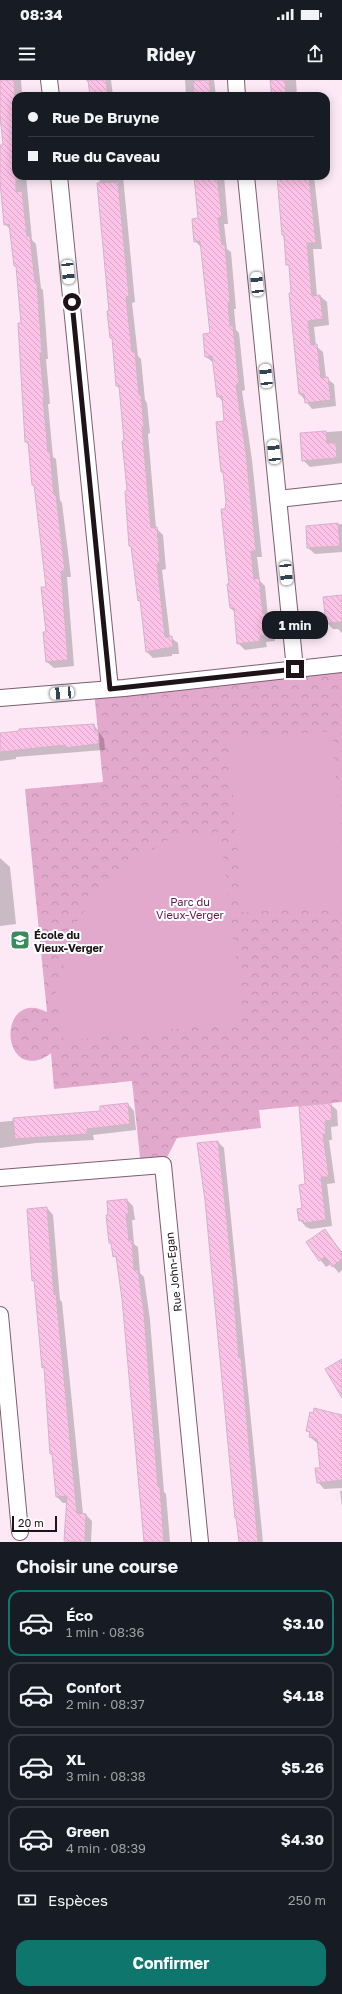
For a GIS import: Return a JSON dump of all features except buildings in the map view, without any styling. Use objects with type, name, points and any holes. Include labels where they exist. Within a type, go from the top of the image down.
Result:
[{"type":"street","points":[[49,80],[50,92]]},
{"type":"street","points":[[236,80],[238,92]]},
{"type":"street","points":[[59,180],[110,689]]},
{"type":"street","points":[[246,180],[295,669]]},
{"type":"street","points":[[278,499],[342,492]]},
{"type":"street","points":[[0,698],[110,689],[342,664]]},
{"type":"street","name":"Rue John-Egan","points":[[0,1178],[163,1165],[200,1542]]},
{"type":"street","points":[[0,1315],[20,1532]]},
{"type":"green space","name":"Parc du Vieux-Verger","points":[[342,664],[342,1102],[259,1110],[261,1128],[177,1138],[163,1165],[141,1167],[132,1081],[54,1089],[51,1053],[38,1060],[30,1061],[23,1059],[16,1053],[12,1044],[10,1034],[12,1024],[17,1015],[24,1009],[34,1008],[47,1012],[25,789],[103,782],[94,691]]},
{"type":"green space","points":[[332,731],[342,848],[342,905],[243,913],[228,740]]},
{"type":"green space","points":[[220,832],[242,1008],[231,1023],[64,1041],[56,994],[74,926],[91,900],[113,875],[176,835]]},
{"type":"place","name":"École du Vieux-Verger","points":[[20,940]]},
{"type":"route","points":[[72,302],[110,689],[295,669]]}]
